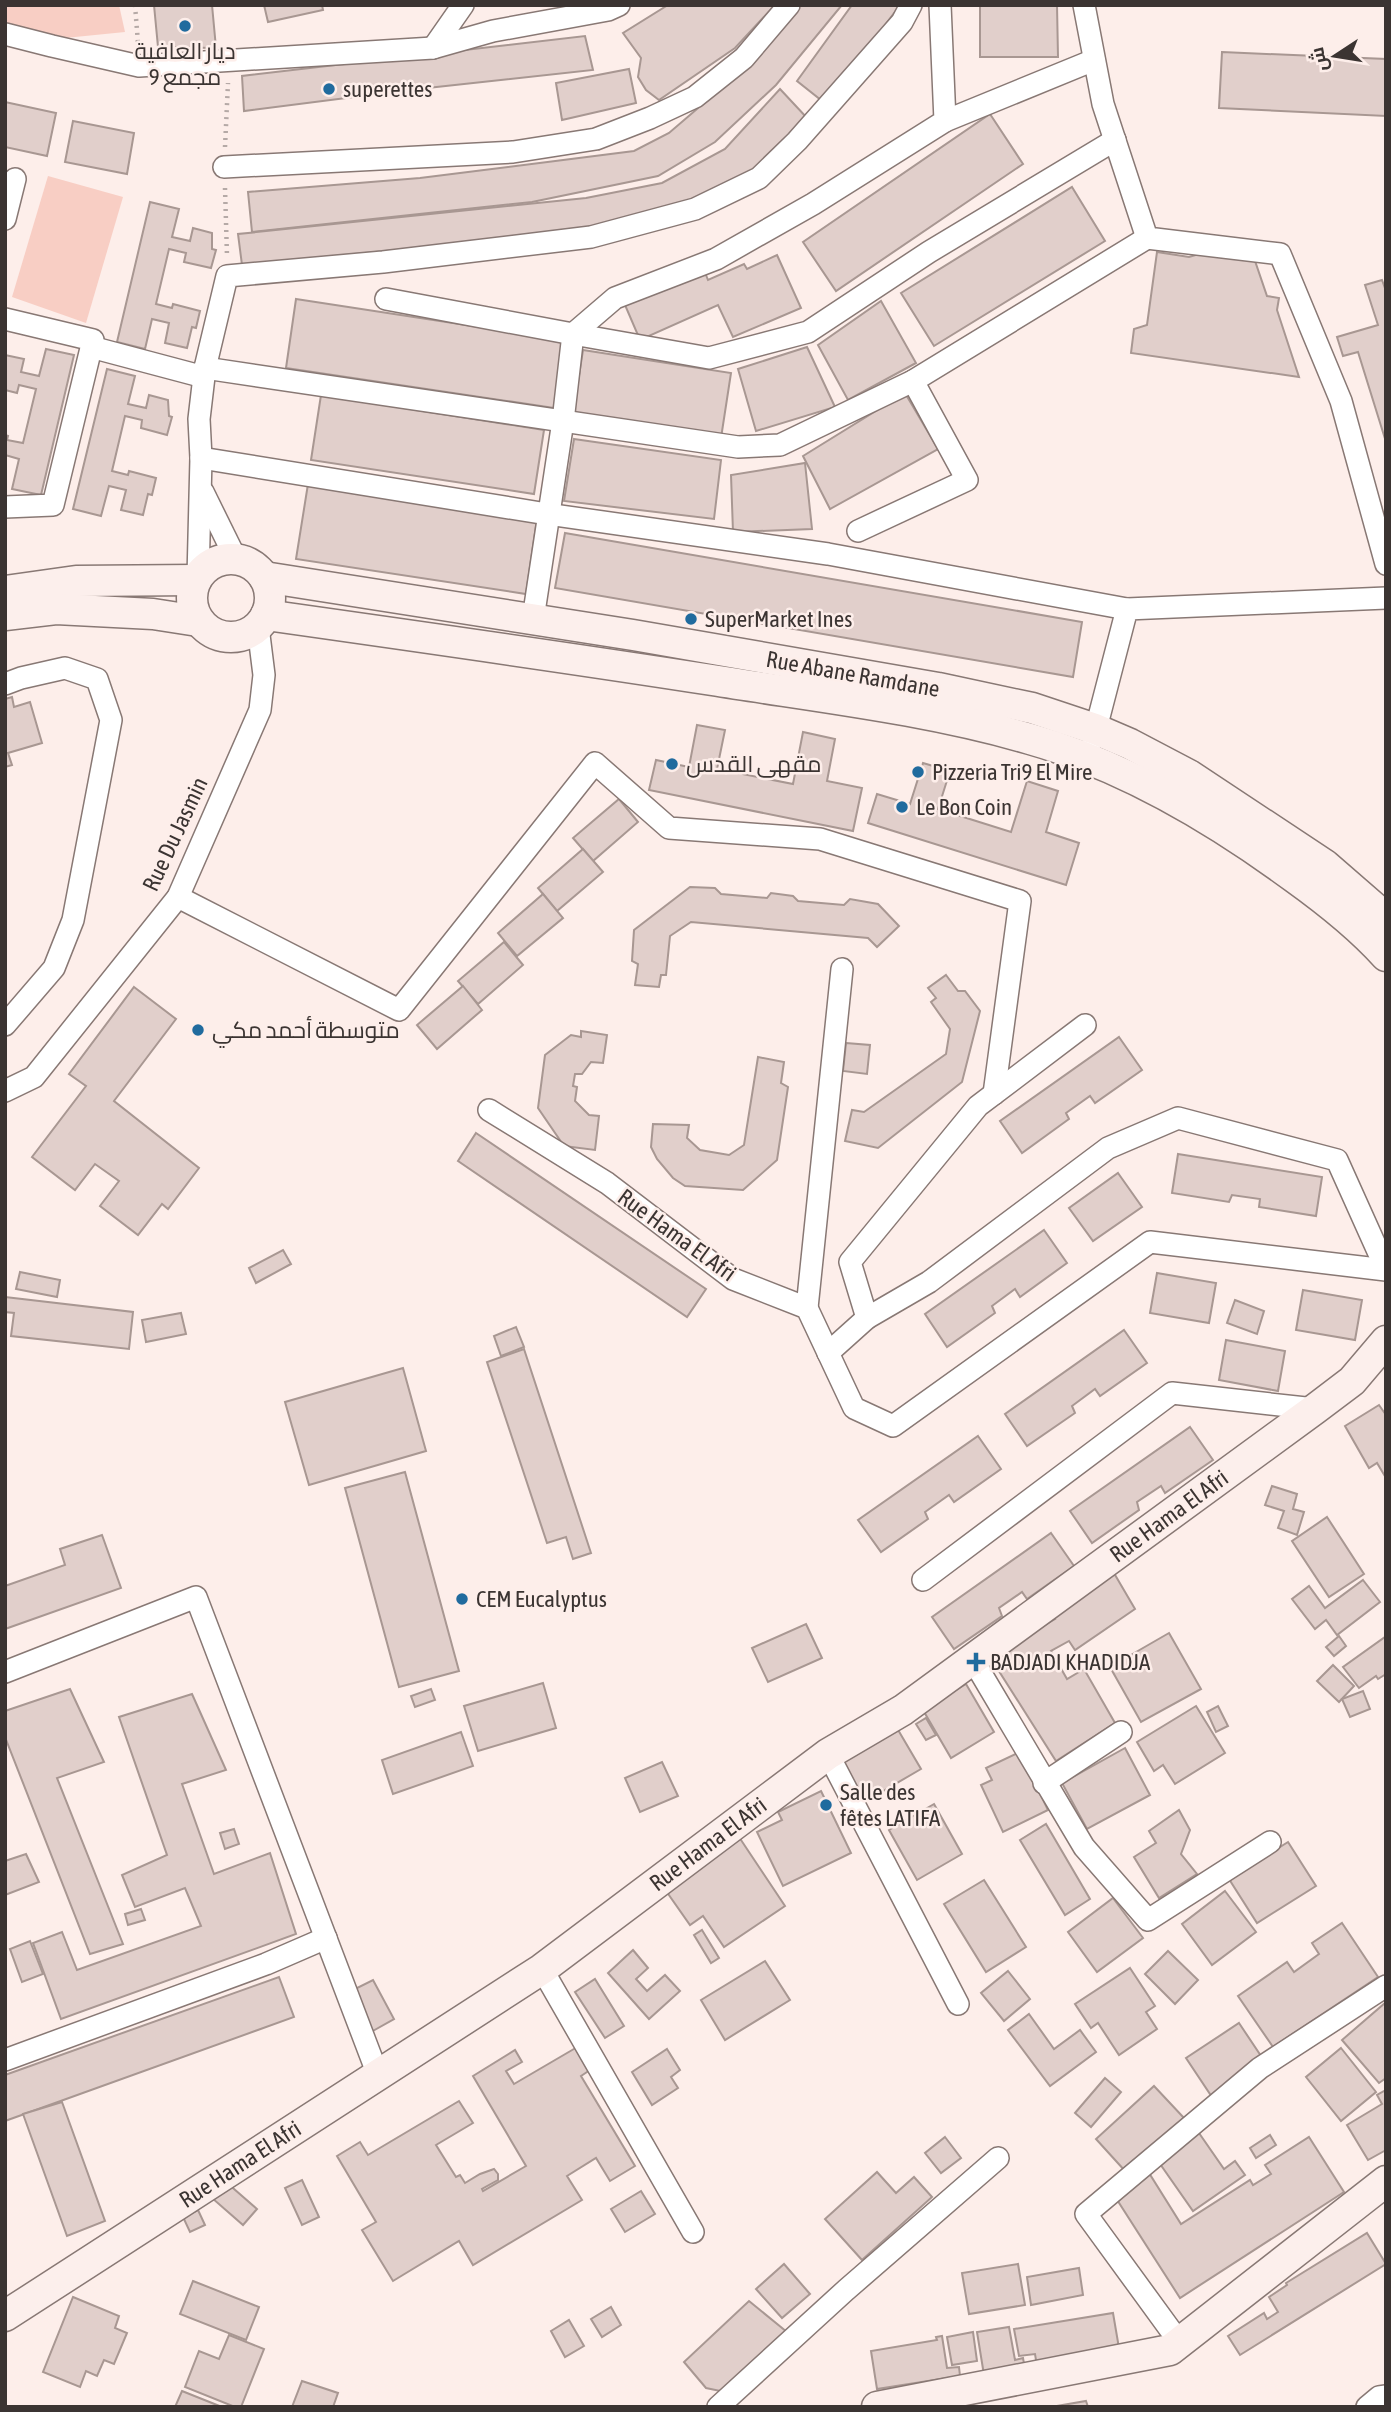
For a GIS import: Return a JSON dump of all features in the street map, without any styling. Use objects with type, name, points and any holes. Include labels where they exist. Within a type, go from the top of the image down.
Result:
[{"type":"street","points":[[433,48],[463,5]]},
{"type":"street","points":[[5,34],[139,66],[433,48],[493,31],[608,10],[619,5]]},
{"type":"street","points":[[224,167],[513,152],[596,139],[695,97],[744,58],[789,5]]},
{"type":"street","points":[[198,621],[192,600],[197,578],[201,458],[199,419],[204,372],[227,276],[383,262],[591,237],[695,209],[759,178],[797,141],[902,22],[911,5]]},
{"type":"street","points":[[940,5],[945,121]]},
{"type":"street","points":[[1084,5],[1103,104],[1147,238]]},
{"type":"street","points":[[533,619],[563,421],[573,334],[615,298],[716,259],[813,204],[945,121],[1094,60]]},
{"type":"street","points":[[386,299],[709,358],[807,332],[929,252],[1115,140]]},
{"type":"street","points":[[5,219],[15,179]]},
{"type":"street","points":[[91,347],[204,372],[738,447],[780,445],[913,381],[1147,238],[1280,254],[1341,401],[1386,564]]},
{"type":"street","points":[[5,319],[93,340],[52,505],[5,507]]},
{"type":"street","points":[[858,531],[967,480],[913,381]]},
{"type":"street","points":[[201,458],[547,514],[828,554],[1127,609],[1386,598]]},
{"type":"street","points":[[200,487],[236,559]]},
{"type":"street","points":[[5,591],[76,581],[197,578],[208,566],[222,560],[236,559],[252,565],[264,577],[269,589],[270,603],[262,621],[243,636],[226,638],[211,632],[198,621],[153,614],[56,609],[5,615]]},
{"type":"street","name":"Rue Abane Ramdane","points":[[264,577],[533,619],[938,688],[1032,708],[1095,729],[1189,775],[1325,865],[1386,918]]},
{"type":"street","points":[[1089,759],[1127,609]]},
{"type":"street","points":[[262,621],[541,653],[953,719],[1032,739],[1089,759],[1160,792],[1221,826],[1332,905],[1386,956]]},
{"type":"street","name":"Rue Du Jasmin","points":[[5,1091],[34,1077],[178,897],[260,710],[264,675],[262,621]]},
{"type":"street","points":[[5,684],[65,668],[97,679],[111,720],[73,920],[54,968],[5,1025]]},
{"type":"street","points":[[178,897],[399,1010],[595,763],[669,828],[820,839],[1020,901],[993,1094]]},
{"type":"street","points":[[842,969],[807,1308],[854,1408],[893,1426],[1150,1242],[1386,1269]]},
{"type":"street","points":[[867,1318],[850,1262],[978,1105],[1085,1024]]},
{"type":"street","name":"Rue Hama El Afri","points":[[489,1110],[607,1183],[733,1279],[807,1308]]},
{"type":"street","points":[[828,1353],[867,1318],[929,1282],[1108,1148],[1178,1118],[1338,1160],[1386,1269]]},
{"type":"street","name":"Rue Hama El Afri","points":[[5,2316],[542,1969],[828,1754],[903,1710],[1315,1409],[1352,1381],[1386,1341]]},
{"type":"street","points":[[923,1580],[1172,1393],[1315,1409]]},
{"type":"street","points":[[5,1672],[197,1597],[378,2075]]},
{"type":"street","points":[[973,1660],[1084,1847],[1148,1920],[1270,1842]]},
{"type":"street","points":[[1044,1783],[1121,1732]]},
{"type":"street","points":[[828,1754],[958,2004]]},
{"type":"street","points":[[5,2060],[266,1964],[326,1938]]},
{"type":"street","points":[[542,1969],[693,2232]]},
{"type":"street","points":[[1180,2343],[1086,2214],[1260,2068],[1386,1986]]},
{"type":"street","points":[[718,2407],[846,2290],[998,2158]]},
{"type":"street","points":[[877,2407],[941,2401],[1170,2350],[1386,2181]]},
{"type":"street","points":[[1367,2407],[1379,2397],[1386,2396]]},
{"type":"path","points":[[135,5],[139,66]]},
{"type":"shaded area","points":[[5,5],[119,5],[125,32],[45,40],[5,25]]},
{"type":"shaded area","points":[[48,176],[123,197],[86,323],[12,297]]},
{"type":"building","name":"ديار العافية مجمع 9","points":[[154,5],[212,5],[216,48],[158,47]]},
{"type":"building","points":[[264,5],[322,5],[323,10],[268,22]]},
{"type":"building","points":[[668,5],[775,5],[735,48],[659,100],[646,90],[638,77],[641,58],[623,33]]},
{"type":"building","points":[[795,5],[842,5],[776,85],[715,142],[658,176],[532,202],[252,232],[248,192],[420,178],[634,151],[669,133],[753,61]]},
{"type":"building","points":[[852,5],[900,5],[826,104],[797,81]]},
{"type":"building","points":[[980,5],[1057,5],[1058,57],[980,57]]},
{"type":"building","points":[[585,36],[593,70],[244,111],[242,76]]},
{"type":"building","points":[[1222,52],[1386,59],[1386,116],[1219,108]]},
{"type":"building","points":[[629,69],[636,103],[562,120],[556,83]]},
{"type":"building","points":[[780,89],[808,119],[749,174],[669,211],[600,230],[242,265],[238,234],[586,198],[662,183],[725,149]]},
{"type":"building","points":[[5,102],[56,113],[47,156],[5,147]]},
{"type":"building","points":[[990,114],[1023,164],[836,291],[803,242]]},
{"type":"building","points":[[73,121],[134,133],[127,174],[65,162]]},
{"type":"building","points":[[1072,187],[1105,241],[934,346],[901,293]]},
{"type":"building","points":[[150,202],[179,209],[172,237],[190,241],[193,228],[212,233],[212,249],[216,250],[211,268],[184,262],[186,253],[169,249],[156,304],[172,308],[173,304],[200,311],[196,328],[192,327],[187,348],[165,343],[169,323],[152,319],[145,349],[117,342]]},
{"type":"building","points":[[1157,252],[1255,261],[1267,296],[1279,298],[1277,310],[1299,377],[1131,353],[1134,329],[1147,325]]},
{"type":"building","points":[[777,255],[801,308],[733,337],[718,305],[640,340],[625,305],[704,270],[708,280],[744,264],[747,269]]},
{"type":"building","points":[[1382,280],[1386,291],[1386,442],[1358,352],[1343,356],[1337,337],[1378,325],[1365,285]]},
{"type":"building","points":[[296,299],[564,340],[554,408],[286,368]]},
{"type":"building","points":[[881,301],[916,363],[848,400],[818,345]]},
{"type":"building","points":[[807,347],[835,407],[756,431],[738,369]]},
{"type":"building","points":[[46,349],[74,355],[41,495],[12,489],[19,459],[5,455],[5,435],[8,436],[7,440],[23,443],[36,389],[19,385],[17,393],[5,390],[5,355],[24,359],[21,372],[39,376]]},
{"type":"building","points":[[583,350],[731,373],[721,438],[573,414]]},
{"type":"building","points":[[107,369],[135,376],[128,404],[146,408],[149,395],[168,400],[169,416],[172,417],[167,435],[141,428],[142,420],[125,416],[112,471],[128,475],[129,471],[156,478],[152,495],[148,494],[143,515],[121,510],[126,490],[109,486],[101,516],[73,509]]},
{"type":"building","points":[[905,393],[938,449],[830,509],[803,456]]},
{"type":"building","points":[[321,395],[544,430],[534,494],[311,460]]},
{"type":"building","points":[[574,439],[721,460],[714,519],[564,501]]},
{"type":"building","points":[[805,463],[812,529],[733,532],[731,475]]},
{"type":"building","points":[[308,484],[537,519],[526,594],[296,559]]},
{"type":"building","points":[[565,533],[1082,622],[1073,677],[555,588]]},
{"type":"building","points":[[12,697],[14,707],[30,702],[42,743],[8,753],[12,765],[5,767],[5,699]]},
{"type":"building","points":[[697,725],[725,730],[717,769],[793,784],[803,732],[835,739],[827,781],[862,788],[853,831],[649,790],[656,760],[689,767]]},
{"type":"building","points":[[923,763],[950,771],[938,809],[1011,832],[1027,781],[1058,791],[1046,832],[1079,843],[1066,885],[868,823],[877,794],[910,804]]},
{"type":"building","points":[[619,799],[638,822],[593,861],[573,838]]},
{"type":"building","points":[[583,849],[603,872],[557,911],[538,888]]},
{"type":"building","points":[[690,887],[715,888],[721,894],[767,898],[771,893],[793,896],[798,901],[844,905],[850,899],[878,904],[899,926],[877,947],[868,938],[691,922],[670,936],[666,975],[661,975],[659,987],[635,985],[638,964],[632,961],[634,930]]},
{"type":"building","points":[[543,894],[563,918],[517,956],[498,933]]},
{"type":"building","points":[[504,942],[523,965],[478,1004],[458,981]]},
{"type":"building","points":[[946,975],[958,991],[965,991],[980,1011],[962,1082],[878,1148],[845,1141],[852,1110],[864,1112],[946,1054],[950,1029],[931,1002],[936,998],[928,988]]},
{"type":"building","points":[[463,986],[482,1010],[437,1049],[417,1025]]},
{"type":"building","points":[[134,987],[176,1019],[114,1101],[199,1168],[168,1209],[162,1204],[138,1235],[100,1206],[119,1181],[95,1164],[75,1190],[32,1157],[86,1086],[69,1074]]},
{"type":"building","points":[[581,1031],[607,1035],[603,1063],[591,1062],[582,1074],[575,1074],[573,1086],[577,1087],[575,1101],[589,1115],[599,1116],[595,1150],[564,1146],[538,1108],[545,1055],[571,1035],[581,1037]]},
{"type":"building","points":[[1119,1037],[1142,1070],[1095,1103],[1090,1096],[1066,1113],[1069,1119],[1022,1153],[1000,1121]]},
{"type":"building","points":[[846,1043],[870,1045],[867,1074],[843,1071]]},
{"type":"building","points":[[758,1057],[784,1062],[781,1083],[788,1087],[777,1160],[743,1190],[685,1186],[673,1178],[657,1159],[651,1147],[653,1124],[689,1125],[687,1138],[700,1150],[729,1155],[744,1145]]},
{"type":"building","points":[[476,1133],[706,1289],[687,1317],[458,1161]]},
{"type":"building","points":[[1178,1154],[1322,1177],[1316,1216],[1259,1207],[1260,1199],[1232,1195],[1229,1202],[1172,1193]]},
{"type":"building","points":[[1118,1173],[1142,1207],[1093,1241],[1069,1208]]},
{"type":"building","points":[[1044,1230],[1067,1263],[1020,1297],[1015,1289],[992,1306],[995,1313],[947,1347],[925,1314]]},
{"type":"building","points":[[283,1250],[291,1264],[256,1283],[249,1268]]},
{"type":"building","points":[[20,1272],[60,1280],[57,1297],[16,1289]]},
{"type":"building","points":[[1157,1273],[1216,1283],[1209,1323],[1150,1313]]},
{"type":"building","points":[[1303,1290],[1362,1300],[1355,1340],[1296,1330]]},
{"type":"building","points":[[5,1297],[133,1312],[129,1349],[11,1336],[14,1313],[5,1312]]},
{"type":"building","points":[[1235,1300],[1264,1311],[1257,1334],[1227,1323]]},
{"type":"building","points":[[181,1313],[186,1334],[146,1342],[142,1320]]},
{"type":"building","points":[[516,1327],[524,1347],[501,1356],[494,1336]]},
{"type":"building","points":[[1124,1330],[1147,1363],[1100,1396],[1095,1389],[1072,1406],[1075,1413],[1027,1446],[1005,1414]]},
{"type":"building","points":[[1226,1340],[1285,1351],[1278,1391],[1219,1380]]},
{"type":"building","points":[[524,1349],[591,1553],[573,1559],[566,1537],[547,1543],[487,1362]]},
{"type":"building","points":[[403,1368],[426,1451],[309,1485],[285,1402]]},
{"type":"building","points":[[1379,1405],[1386,1415],[1386,1478],[1377,1463],[1369,1468],[1345,1426]]},
{"type":"building","points":[[1190,1427],[1213,1460],[1165,1493],[1161,1486],[1137,1502],[1139,1510],[1092,1543],[1070,1511]]},
{"type":"building","points":[[978,1436],[1001,1469],[954,1502],[949,1495],[925,1512],[928,1519],[881,1552],[858,1520]]},
{"type":"building","points":[[405,1472],[459,1671],[399,1687],[345,1488]]},
{"type":"building","points":[[1272,1486],[1297,1494],[1293,1509],[1304,1512],[1297,1535],[1278,1528],[1284,1511],[1265,1505]]},
{"type":"building","points":[[1327,1517],[1364,1574],[1329,1597],[1292,1541]]},
{"type":"building","points":[[1051,1533],[1074,1566],[1027,1599],[1022,1592],[999,1608],[1002,1616],[954,1649],[932,1617]]},
{"type":"building","points":[[102,1535],[121,1588],[5,1629],[5,1586],[65,1565],[60,1549]]},
{"type":"building","points":[[1111,1568],[1135,1609],[1075,1650],[1069,1641],[1051,1651],[1067,1679],[1084,1669],[1115,1723],[1056,1761],[990,1657],[1055,1619],[1050,1613]]},
{"type":"building","points":[[1363,1580],[1380,1602],[1337,1635],[1326,1620],[1315,1629],[1292,1599],[1309,1586],[1325,1608]]},
{"type":"building","points":[[806,1624],[822,1658],[768,1682],[752,1648]]},
{"type":"building","points":[[1169,1633],[1201,1689],[1141,1722],[1110,1667]]},
{"type":"building","points":[[1339,1636],[1346,1646],[1334,1656],[1326,1647]]},
{"type":"building","points":[[1385,1637],[1386,1674],[1378,1679],[1376,1676],[1359,1688],[1343,1667]]},
{"type":"building","points":[[1333,1665],[1354,1686],[1339,1702],[1317,1681]]},
{"type":"building","points":[[543,1683],[556,1728],[478,1751],[464,1706]]},
{"type":"building","points":[[966,1684],[994,1732],[951,1758],[923,1710]]},
{"type":"building","points":[[70,1689],[104,1762],[57,1778],[123,1944],[90,1954],[5,1737],[5,1711]]},
{"type":"building","points":[[431,1689],[435,1700],[415,1707],[411,1696]]},
{"type":"building","points":[[1363,1691],[1370,1709],[1350,1717],[1342,1699]]},
{"type":"building","points":[[192,1694],[226,1770],[182,1784],[214,1874],[270,1853],[296,1934],[61,2019],[33,1943],[62,1932],[77,1970],[201,1926],[185,1888],[135,1907],[122,1875],[167,1855],[119,1717]]},
{"type":"building","points":[[1196,1706],[1225,1753],[1175,1784],[1163,1765],[1154,1771],[1137,1742]]},
{"type":"building","points":[[1218,1706],[1228,1726],[1216,1732],[1207,1712]]},
{"type":"building","points":[[926,1718],[936,1735],[926,1740],[916,1724]]},
{"type":"building","points":[[894,1723],[921,1769],[878,1794],[877,1791],[860,1801],[836,1757]]},
{"type":"building","points":[[461,1732],[473,1766],[393,1794],[382,1760]]},
{"type":"building","points":[[1125,1748],[1150,1795],[1087,1829],[1062,1783]]},
{"type":"building","points":[[1020,1752],[1048,1810],[1003,1832],[981,1785],[992,1780],[986,1768]]},
{"type":"building","points":[[662,1762],[678,1796],[640,1812],[625,1778]]},
{"type":"building","points":[[821,1791],[851,1853],[783,1886],[757,1832],[782,1820],[778,1812]]},
{"type":"building","points":[[934,1804],[962,1854],[917,1880],[889,1830]]},
{"type":"building","points":[[1179,1810],[1190,1830],[1181,1854],[1197,1874],[1159,1898],[1134,1857],[1156,1843],[1149,1831]]},
{"type":"building","points":[[1046,1824],[1090,1899],[1065,1915],[1020,1840]]},
{"type":"building","points":[[234,1829],[239,1844],[225,1849],[220,1833]]},
{"type":"building","points":[[739,1837],[785,1906],[724,1947],[703,1916],[690,1925],[664,1888]]},
{"type":"building","points":[[1288,1842],[1316,1886],[1257,1923],[1229,1879]]},
{"type":"building","points":[[26,1854],[39,1882],[5,1895],[5,1861]]},
{"type":"building","points":[[984,1880],[1026,1947],[986,1972],[944,1904]]},
{"type":"building","points":[[1225,1891],[1256,1932],[1212,1965],[1182,1924]]},
{"type":"building","points":[[1113,1898],[1143,1938],[1097,1972],[1068,1932]]},
{"type":"building","points":[[141,1909],[145,1920],[128,1925],[125,1914]]},
{"type":"building","points":[[1342,1923],[1378,1977],[1273,2047],[1238,1996],[1287,1962],[1294,1972],[1319,1954],[1312,1943]]},
{"type":"building","points":[[702,1930],[719,1958],[711,1963],[694,1935]]},
{"type":"building","points":[[30,1941],[43,1974],[22,1982],[10,1949]]},
{"type":"building","points":[[633,1950],[648,1968],[636,1979],[647,1991],[665,1975],[680,1991],[649,2019],[608,1973]]},
{"type":"building","points":[[1168,1951],[1198,1980],[1175,2004],[1145,1974]]},
{"type":"building","points":[[765,1961],[790,2000],[725,2040],[701,2000]]},
{"type":"building","points":[[1130,1968],[1155,2006],[1146,2012],[1157,2029],[1119,2055],[1098,2023],[1091,2028],[1075,2004]]},
{"type":"building","points":[[1008,1971],[1030,1999],[1004,2021],[981,1993]]},
{"type":"building","points":[[279,1977],[294,2017],[5,2121],[5,2075]]},
{"type":"building","points":[[595,1979],[624,2026],[605,2038],[575,1992]]},
{"type":"building","points":[[373,1980],[394,2019],[371,2032],[349,1992]]},
{"type":"building","points":[[1385,2003],[1386,2078],[1379,2083],[1342,2040]]},
{"type":"building","points":[[1029,2014],[1054,2049],[1080,2030],[1096,2052],[1050,2086],[1008,2030]]},
{"type":"building","points":[[1239,2023],[1265,2062],[1212,2097],[1186,2058]]},
{"type":"building","points":[[579,2046],[593,2068],[581,2076],[635,2166],[610,2181],[596,2158],[567,2176],[582,2200],[473,2265],[459,2241],[393,2281],[362,2230],[376,2222],[337,2156],[360,2142],[368,2155],[459,2101],[473,2123],[436,2145],[456,2177],[460,2175],[465,2183],[494,2169],[498,2180],[482,2189],[483,2191],[526,2166],[473,2076],[515,2050],[522,2062],[506,2071],[514,2084]]},
{"type":"building","points":[[1341,2048],[1376,2092],[1341,2121],[1306,2077]]},
{"type":"building","points":[[667,2049],[680,2070],[671,2077],[678,2088],[652,2105],[632,2072]]},
{"type":"building","points":[[1105,2078],[1121,2092],[1091,2127],[1075,2113]]},
{"type":"building","points":[[1154,2086],[1184,2118],[1126,2172],[1096,2139]]},
{"type":"building","points":[[1386,2090],[1386,2150],[1368,2160],[1347,2125],[1382,2104],[1377,2095]]},
{"type":"building","points":[[62,2102],[105,2221],[67,2236],[23,2114]]},
{"type":"building","points":[[1199,2133],[1224,2169],[1235,2161],[1245,2175],[1193,2211],[1158,2161]]},
{"type":"building","points":[[1270,2135],[1276,2145],[1256,2158],[1250,2148]]},
{"type":"building","points":[[945,2137],[961,2158],[941,2173],[925,2153]]},
{"type":"building","points":[[1309,2137],[1344,2192],[1180,2298],[1114,2195],[1149,2173],[1181,2224],[1250,2180],[1253,2185],[1271,2174],[1265,2165]]},
{"type":"building","points":[[877,2172],[896,2193],[914,2177],[932,2197],[862,2260],[825,2219]]},
{"type":"building","points":[[302,2180],[319,2217],[302,2225],[285,2188]]},
{"type":"building","points":[[226,2182],[257,2209],[243,2225],[212,2198]]},
{"type":"building","points":[[641,2191],[655,2214],[625,2232],[611,2209]]},
{"type":"building","points":[[198,2210],[205,2225],[190,2232],[183,2217]]},
{"type":"building","points":[[1367,2233],[1386,2264],[1240,2355],[1228,2336],[1264,2313],[1267,2319],[1278,2312],[1269,2297],[1287,2285],[1286,2283]]},
{"type":"building","points":[[784,2264],[810,2294],[782,2318],[756,2289]]},
{"type":"building","points":[[1018,2264],[1025,2305],[969,2314],[962,2273]]},
{"type":"building","points":[[1079,2268],[1083,2295],[1031,2305],[1027,2277]]},
{"type":"building","points":[[193,2281],[259,2307],[246,2340],[180,2314]]},
{"type":"building","points":[[73,2297],[119,2316],[115,2328],[127,2333],[114,2364],[104,2360],[97,2376],[86,2371],[80,2387],[43,2372]]},
{"type":"building","points":[[749,2301],[787,2332],[725,2392],[706,2388],[684,2362]]},
{"type":"building","points":[[611,2307],[621,2325],[602,2337],[591,2319]]},
{"type":"building","points":[[1113,2313],[1120,2354],[1037,2366],[1035,2354],[1019,2356],[1014,2329]]},
{"type":"building","points":[[569,2320],[584,2346],[565,2357],[551,2331]]},
{"type":"building","points":[[1009,2327],[1015,2360],[1023,2358],[1025,2369],[984,2375],[977,2332]]},
{"type":"building","points":[[973,2332],[977,2361],[952,2365],[947,2337]]},
{"type":"building","points":[[229,2335],[264,2349],[241,2407],[185,2387],[199,2351],[219,2359]]},
{"type":"building","points":[[942,2336],[947,2368],[959,2367],[960,2376],[877,2389],[871,2351],[937,2340],[936,2337]]},
{"type":"building","points":[[302,2381],[338,2393],[333,2407],[292,2407]]},
{"type":"building","points":[[182,2391],[222,2407],[175,2407]]},
{"type":"building","points":[[1086,2401],[1088,2407],[1051,2407]]},
{"type":"place","name":"ديار العافية مجمع 9","points":[[185,26]]},
{"type":"place","name":"superettes","points":[[329,89]]},
{"type":"place","name":"SuperMarket Ines","points":[[691,619]]},
{"type":"place","name":"مقهى القدس","points":[[672,764]]},
{"type":"place","name":"Pizzeria Tri9 El Mire","points":[[918,772]]},
{"type":"place","name":"Le Bon Coin","points":[[902,807]]},
{"type":"place","name":"متوسطة أحمد مكي","points":[[198,1030]]},
{"type":"place","name":"CEM Eucalyptus","points":[[462,1599]]},
{"type":"place","name":"BADJADI KHADIDJA","points":[[976,1662]]},
{"type":"place","name":"Salle des fêtes LATIFA","points":[[826,1805]]}]
